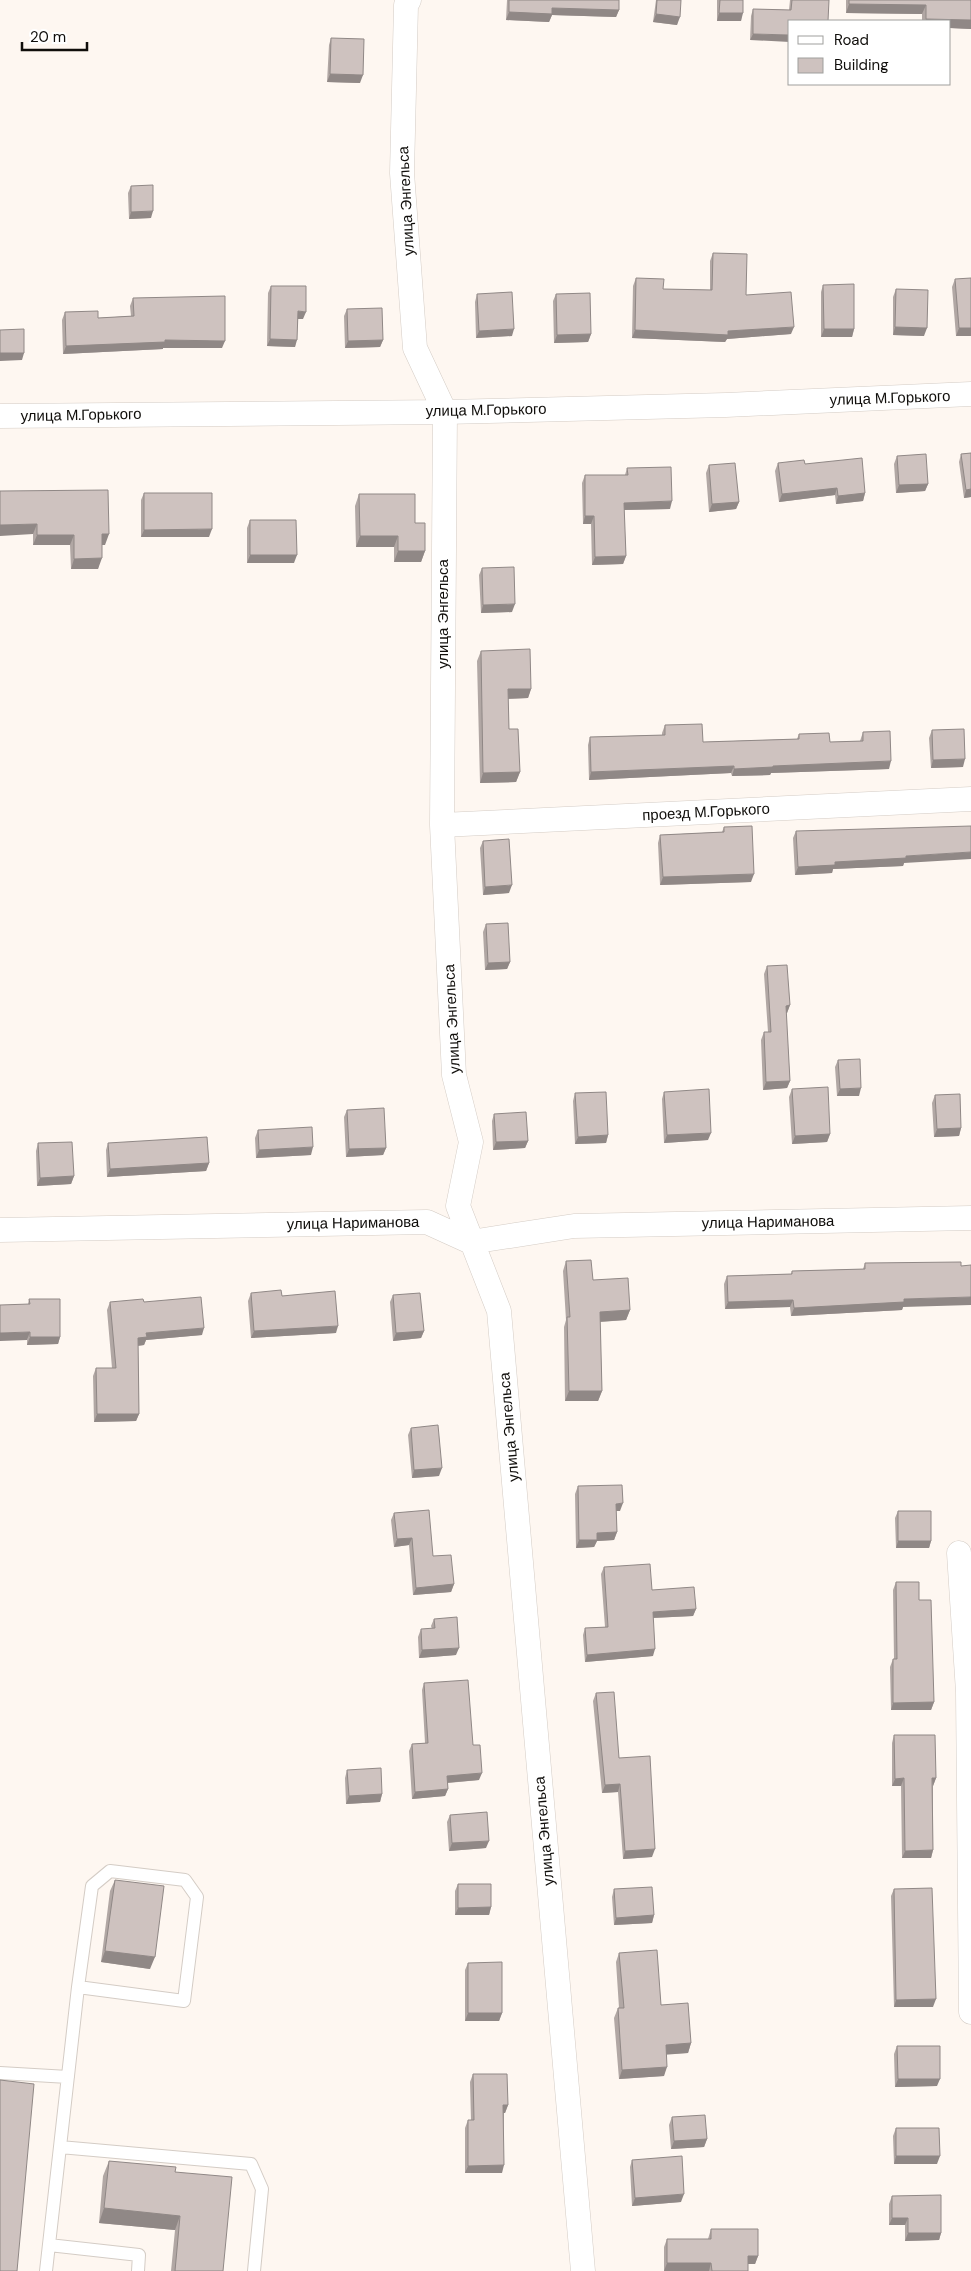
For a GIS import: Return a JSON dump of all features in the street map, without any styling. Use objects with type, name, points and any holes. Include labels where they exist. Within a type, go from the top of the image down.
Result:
[{"type":"street","name":"улица Энгельса","points":[[409,0],[406,5],[402,172],[416,348],[445,412],[442,825],[454,1075],[471,1142],[458,1206],[499,1311],[583,2271]]},
{"type":"street","name":"улица М.Горького","points":[[0,416],[445,412],[726,404],[971,394]]},
{"type":"street","name":"проезд М.Горького","points":[[442,825],[971,799]]},
{"type":"street","name":"улица Нариманова","points":[[0,1230],[427,1222],[471,1242],[574,1226],[971,1218]]},
{"type":"street","points":[[960,1552],[969,1692],[971,2012]]},
{"type":"lane","points":[[46,2271],[78,1987],[92,1886],[110,1871],[185,1880],[197,1897],[184,2001],[78,1987]]},
{"type":"lane","points":[[0,2073],[68,2077]]},
{"type":"lane","points":[[60,2146],[251,2164],[262,2189],[254,2271]]},
{"type":"lane","points":[[49,2245],[139,2256],[138,2271]]},
{"type":"building","points":[[509,0],[619,0],[619,10],[552,8],[552,14],[509,12]]},
{"type":"building","points":[[657,0],[681,0],[680,17],[656,14]]},
{"type":"building","points":[[720,0],[743,0],[743,13],[719,13]]},
{"type":"building","points":[[792,0],[829,0],[828,20],[788,20],[788,35],[753,34],[753,9],[791,10]]},
{"type":"building","points":[[849,0],[971,0],[971,20],[926,19],[926,5],[849,4]]},
{"type":"building","points":[[331,38],[364,39],[363,75],[330,74]]},
{"type":"building","points":[[153,185],[153,211],[131,212],[131,186]]},
{"type":"building","points":[[713,253],[747,254],[746,295],[791,292],[794,327],[728,331],[728,335],[635,330],[636,278],[664,279],[663,289],[712,290]]},
{"type":"building","points":[[971,278],[971,328],[959,328],[955,279]]},
{"type":"building","points":[[854,284],[854,329],[824,329],[823,285]]},
{"type":"building","points":[[271,286],[306,286],[306,312],[298,311],[297,340],[270,339]]},
{"type":"building","points":[[896,289],[928,290],[927,328],[895,327]]},
{"type":"building","points":[[512,292],[514,329],[479,331],[477,294]]},
{"type":"building","points":[[590,293],[591,334],[557,335],[556,294]]},
{"type":"building","points":[[225,296],[225,341],[165,340],[165,342],[66,346],[65,312],[98,311],[98,318],[134,316],[133,298]]},
{"type":"building","points":[[382,308],[383,340],[348,341],[347,309]]},
{"type":"building","points":[[24,329],[24,353],[0,353],[0,330]]},
{"type":"building","points":[[971,453],[971,489],[966,490],[961,454]]},
{"type":"building","points":[[926,454],[928,484],[899,485],[897,456]]},
{"type":"building","points":[[862,458],[865,493],[838,496],[837,488],[782,494],[778,463],[804,460],[805,464]]},
{"type":"building","points":[[735,463],[739,502],[712,504],[709,465]]},
{"type":"building","points":[[671,467],[672,501],[624,503],[626,556],[595,557],[594,516],[585,516],[585,475],[628,475],[627,468]]},
{"type":"building","points":[[108,490],[109,534],[102,534],[102,558],[74,559],[74,535],[37,535],[37,524],[0,525],[0,491]]},
{"type":"building","points":[[144,493],[212,493],[212,529],[144,530]]},
{"type":"building","points":[[359,494],[415,494],[415,523],[425,523],[425,551],[398,551],[398,536],[360,536]]},
{"type":"building","points":[[250,520],[296,520],[297,555],[250,555]]},
{"type":"building","points":[[514,567],[515,604],[483,605],[482,568]]},
{"type":"building","points":[[530,649],[531,689],[508,689],[509,729],[518,729],[520,772],[483,773],[481,651]]},
{"type":"building","points":[[702,724],[703,742],[799,739],[799,734],[829,733],[830,742],[863,741],[863,732],[890,731],[891,761],[734,769],[734,766],[591,772],[590,737],[665,735],[665,725]]},
{"type":"building","points":[[964,729],[965,759],[933,760],[932,730]]},
{"type":"building","points":[[752,826],[754,874],[663,877],[660,835],[724,832],[724,827]]},
{"type":"building","points":[[971,826],[971,852],[835,862],[835,865],[798,867],[796,831]]},
{"type":"building","points":[[509,839],[512,885],[485,887],[483,841]]},
{"type":"building","points":[[508,923],[510,962],[488,963],[486,924]]},
{"type":"building","points":[[787,965],[790,1005],[786,1006],[790,1081],[766,1082],[764,1032],[771,1032],[767,966]]},
{"type":"building","points":[[860,1059],[861,1088],[840,1089],[838,1060]]},
{"type":"building","points":[[828,1087],[830,1134],[795,1136],[792,1089]]},
{"type":"building","points":[[709,1089],[711,1133],[667,1135],[664,1092]]},
{"type":"building","points":[[606,1092],[608,1135],[578,1137],[575,1093]]},
{"type":"building","points":[[960,1094],[961,1128],[937,1129],[935,1095]]},
{"type":"building","points":[[384,1108],[386,1148],[349,1149],[347,1110]]},
{"type":"building","points":[[526,1112],[528,1141],[496,1142],[494,1114]]},
{"type":"building","points":[[312,1127],[313,1147],[259,1150],[258,1130]]},
{"type":"building","points":[[207,1137],[209,1163],[110,1169],[108,1143]]},
{"type":"building","points":[[72,1142],[74,1176],[40,1178],[38,1143]]},
{"type":"building","points":[[591,1260],[593,1280],[628,1278],[630,1310],[600,1312],[602,1391],[569,1391],[567,1317],[570,1317],[566,1261]]},
{"type":"building","points":[[961,1262],[961,1266],[971,1265],[971,1297],[904,1299],[904,1302],[794,1308],[793,1300],[728,1302],[727,1276],[792,1274],[792,1271],[865,1269],[865,1263]]},
{"type":"building","points":[[281,1290],[282,1296],[335,1291],[338,1326],[254,1331],[251,1293]]},
{"type":"building","points":[[420,1293],[424,1331],[396,1333],[393,1295]]},
{"type":"building","points":[[201,1297],[204,1328],[146,1333],[147,1337],[138,1338],[139,1414],[97,1414],[96,1368],[116,1368],[110,1302],[143,1299],[144,1302]]},
{"type":"building","points":[[29,1299],[60,1299],[60,1337],[30,1337],[30,1332],[0,1333],[0,1305],[30,1304]]},
{"type":"building","points":[[438,1425],[442,1468],[414,1470],[411,1428]]},
{"type":"building","points":[[622,1485],[623,1503],[616,1504],[617,1532],[597,1533],[597,1540],[579,1540],[578,1486]]},
{"type":"building","points":[[429,1510],[433,1556],[451,1555],[454,1584],[416,1588],[412,1538],[397,1539],[394,1513]]},
{"type":"building","points":[[898,1511],[931,1511],[931,1541],[898,1541]]},
{"type":"building","points":[[650,1564],[652,1590],[694,1587],[696,1609],[653,1612],[655,1649],[587,1655],[585,1628],[608,1627],[604,1567]]},
{"type":"building","points":[[896,1582],[919,1582],[919,1600],[931,1600],[934,1702],[893,1703],[893,1659],[897,1659]]},
{"type":"building","points":[[457,1617],[459,1648],[422,1650],[421,1629],[435,1628],[434,1619]]},
{"type":"building","points":[[468,1680],[473,1745],[480,1745],[482,1773],[447,1776],[448,1789],[415,1792],[412,1744],[428,1743],[424,1683]]},
{"type":"building","points":[[614,1692],[619,1758],[650,1756],[655,1849],[625,1851],[620,1784],[605,1785],[596,1693]]},
{"type":"building","points":[[894,1735],[935,1735],[936,1778],[932,1778],[933,1850],[905,1851],[904,1778],[895,1779]]},
{"type":"building","points":[[381,1768],[382,1794],[349,1796],[347,1770]]},
{"type":"building","points":[[487,1812],[489,1841],[452,1843],[450,1815]]},
{"type":"building","points":[[115,1880],[164,1886],[155,1957],[105,1951]]},
{"type":"building","points":[[458,1884],[491,1884],[491,1907],[458,1908]]},
{"type":"building","points":[[652,1887],[654,1915],[616,1918],[614,1889]]},
{"type":"building","points":[[932,1888],[936,1999],[896,2000],[894,1889]]},
{"type":"building","points":[[657,1950],[661,2005],[688,2003],[691,2043],[666,2045],[667,2067],[622,2070],[618,2008],[624,2008],[619,1953]]},
{"type":"building","points":[[502,1962],[502,2013],[468,2013],[468,1963]]},
{"type":"building","points":[[897,2046],[940,2046],[940,2079],[898,2079]]},
{"type":"building","points":[[473,2074],[507,2074],[508,2105],[503,2105],[504,2165],[468,2166],[468,2120],[474,2120]]},
{"type":"building","points":[[0,2080],[34,2084],[17,2271],[0,2271]]},
{"type":"building","points":[[705,2115],[707,2139],[674,2141],[672,2117]]},
{"type":"building","points":[[896,2128],[939,2128],[940,2156],[896,2156]]},
{"type":"building","points":[[682,2156],[684,2194],[635,2198],[632,2160]]},
{"type":"building","points":[[109,2161],[176,2167],[175,2172],[232,2177],[223,2271],[175,2271],[180,2216],[104,2208]]},
{"type":"building","points":[[941,2195],[941,2233],[908,2233],[908,2218],[892,2218],[892,2196]]},
{"type":"building","points":[[711,2229],[758,2229],[758,2256],[748,2256],[748,2271],[712,2271],[711,2263],[667,2263],[667,2239],[711,2239]]}]
